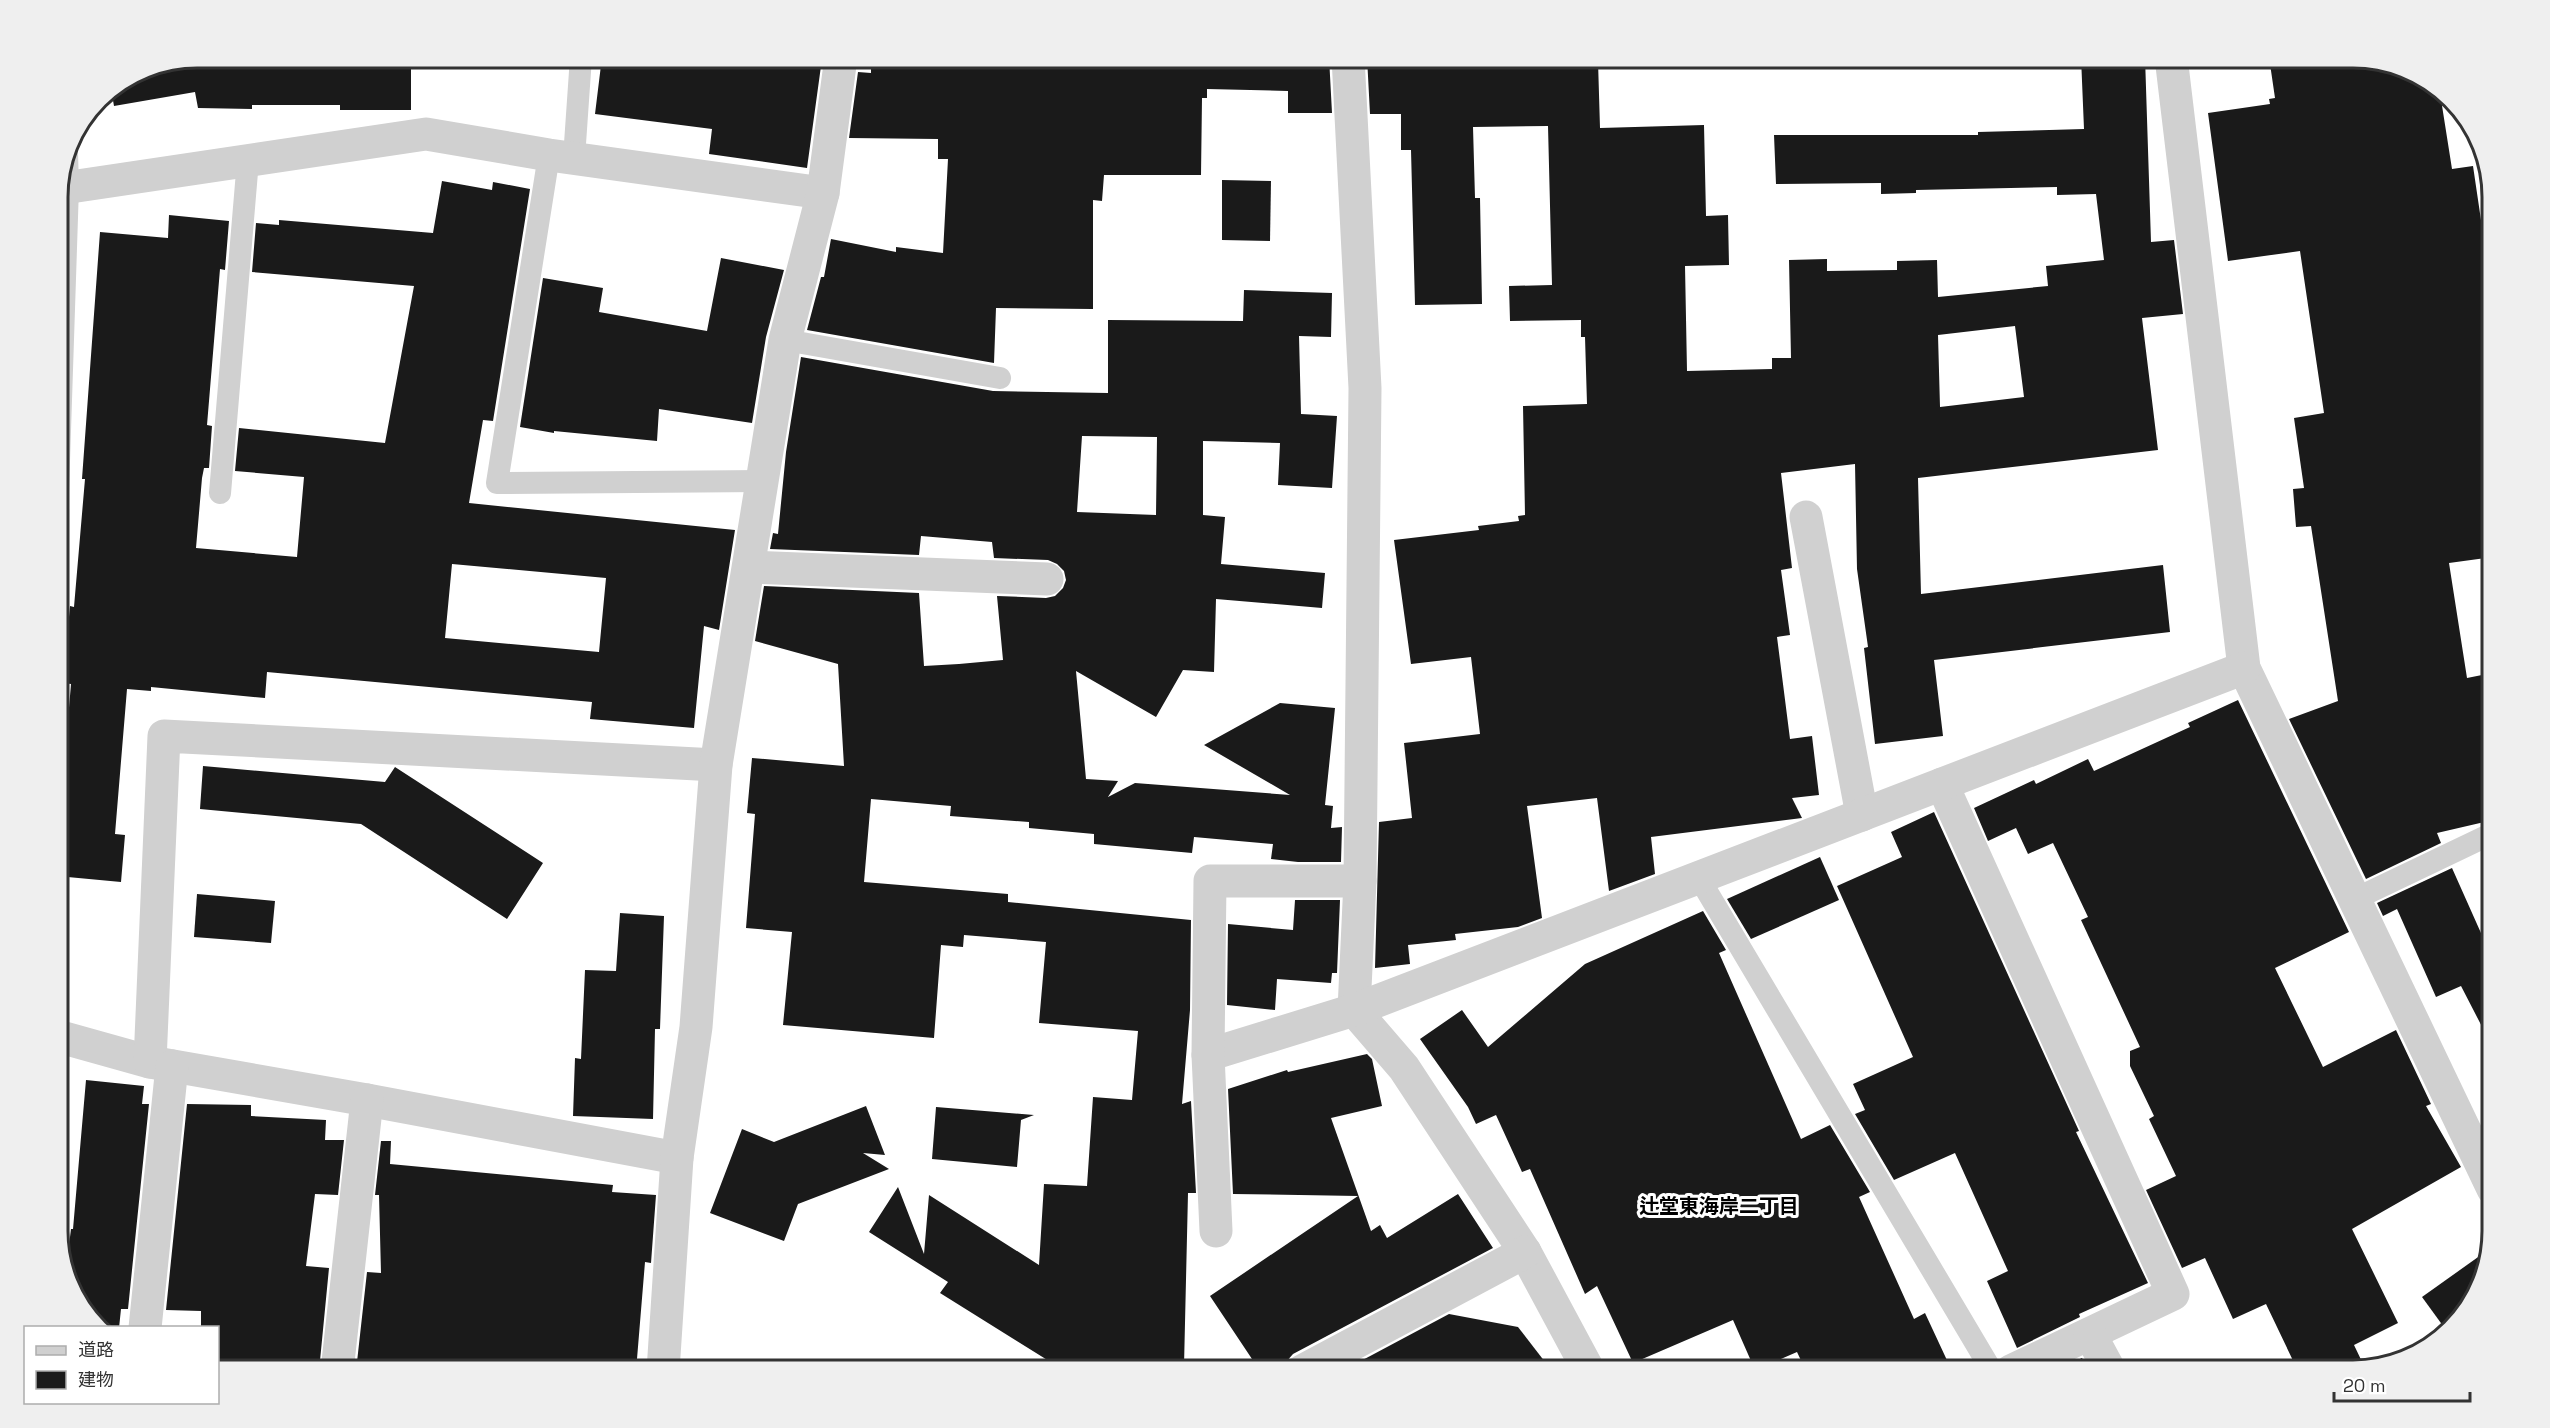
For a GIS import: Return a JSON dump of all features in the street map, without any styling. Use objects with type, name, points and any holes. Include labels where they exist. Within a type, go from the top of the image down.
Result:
[{"type":"street","points":[[664,1360],[677,1158],[696,1026],[716,765],[785,340],[823,193],[840,67]]},
{"type":"street","points":[[1349,67],[1365,388],[1360,881],[1354,1010],[1404,1068],[1526,1252],[1583,1360]]},
{"type":"street","points":[[2172,67],[2244,668],[2482,1165]]},
{"type":"street","points":[[68,187],[426,134],[561,156],[823,193]]},
{"type":"street","points":[[1806,517],[1862,814]]},
{"type":"street","points":[[749,567],[1047,579]]},
{"type":"street","points":[[1208,1056],[1354,1010],[2244,668]]},
{"type":"street","points":[[145,1326],[161,1064],[164,736],[716,765]]},
{"type":"street","points":[[1942,784],[2173,1294],[2035,1360]]},
{"type":"street","points":[[1216,1232],[1208,1056],[1210,881],[1360,881]]},
{"type":"street","points":[[68,1039],[161,1064],[677,1158]]},
{"type":"street","points":[[338,1360],[368,1100]]},
{"type":"street","points":[[1323,1360],[1526,1252]]},
{"type":"street","points":[[2090,1334],[2103,1360]]},
{"type":"lane","points":[[579,67],[497,483],[763,481]]},
{"type":"lane","points":[[220,493],[248,160]]},
{"type":"lane","points":[[785,340],[1000,378]]},
{"type":"lane","points":[[2355,898],[2482,838]]},
{"type":"lane","points":[[1699,878],[1985,1360]]},
{"type":"building","points":[[197,67],[411,67],[411,110],[340,110],[340,105],[252,105],[252,109],[198,108],[195,92],[114,106],[113,99],[132,85],[155,74],[180,69]]},
{"type":"building","points":[[601,67],[821,67],[807,168],[709,154],[712,129],[595,114]]},
{"type":"building","points":[[871,67],[1330,67],[1332,113],[1288,113],[1288,91],[1207,89],[1207,98],[1202,98],[1201,175],[1104,175],[1102,201],[1093,200],[1093,309],[996,308],[994,363],[807,330],[821,277],[824,277],[831,239],[896,252],[896,247],[943,253],[948,159],[938,159],[938,139],[849,138],[858,72],[871,73]]},
{"type":"building","points":[[1368,67],[1598,67],[1600,128],[1704,125],[1706,216],[1728,215],[1729,265],[1685,266],[1687,371],[1772,369],[1772,358],[1791,358],[1789,260],[1827,259],[1827,271],[1897,270],[1897,261],[1937,260],[1938,297],[2048,286],[2046,266],[2104,260],[2096,194],[2057,195],[2057,187],[1916,190],[1916,193],[1881,194],[1881,183],[1776,184],[1774,135],[1978,135],[1978,132],[2084,129],[2081,67],[2145,67],[2151,242],[2174,240],[2183,314],[2142,318],[2158,450],[1918,478],[1921,594],[2163,565],[2170,632],[1934,660],[1943,736],[1875,744],[1864,648],[1868,647],[1857,569],[1855,464],[1781,473],[1792,568],[1781,570],[1790,635],[1777,637],[1790,739],[1812,736],[1819,795],[1792,798],[1802,818],[1651,837],[1655,874],[1609,891],[1597,798],[1527,806],[1542,918],[1518,927],[1455,934],[1456,940],[1408,945],[1410,964],[1375,968],[1379,822],[1412,818],[1404,743],[1480,734],[1471,657],[1411,664],[1394,540],[1479,530],[1478,526],[1519,521],[1518,516],[1525,515],[1523,406],[1587,404],[1585,337],[1581,337],[1581,320],[1510,321],[1509,286],[1552,285],[1548,126],[1473,127],[1475,198],[1480,198],[1482,304],[1415,305],[1411,150],[1401,150],[1401,114],[1370,114]],"holes":[[[2015,326],[2024,397],[1940,407],[1938,335]]]},
{"type":"building","points":[[2270,67],[2370,69],[2403,77],[2418,85],[2441,102],[2452,169],[2473,166],[2482,227],[2482,558],[2449,563],[2467,678],[2482,675],[2482,823],[2437,833],[2441,843],[2366,879],[2289,719],[2338,701],[2311,526],[2296,527],[2293,489],[2304,488],[2294,418],[2324,413],[2300,251],[2228,261],[2208,113],[2270,104],[2269,99],[2275,98]]},
{"type":"building","points":[[1222,180],[1271,181],[1270,241],[1222,240]]},
{"type":"building","points":[[442,181],[492,190],[493,182],[530,189],[493,421],[483,420],[469,503],[735,530],[719,630],[704,626],[694,728],[590,719],[592,702],[267,672],[265,698],[151,687],[151,691],[127,689],[115,834],[125,835],[121,882],[68,877],[68,720],[71,684],[68,684],[68,628],[70,606],[74,607],[85,479],[82,479],[100,232],[168,238],[169,215],[229,221],[225,270],[220,269],[207,425],[212,426],[209,468],[204,468],[202,478],[196,548],[297,557],[304,477],[235,471],[239,428],[385,443],[414,286],[252,272],[256,223],[279,225],[279,220],[433,233]],"holes":[[[452,564],[606,578],[599,652],[445,638]]]},
{"type":"building","points":[[721,258],[784,270],[766,337],[752,423],[659,409],[657,441],[554,431],[554,433],[520,427],[543,278],[603,288],[599,312],[707,331]]},
{"type":"building","points":[[1244,290],[1332,293],[1331,337],[1299,336],[1301,414],[1337,416],[1332,488],[1278,485],[1280,443],[1203,441],[1203,515],[1225,517],[1221,564],[1325,573],[1322,608],[1216,599],[1214,672],[1183,670],[1156,717],[1076,671],[1086,779],[1118,781],[1108,797],[1135,783],[1290,795],[1204,745],[1280,703],[1335,708],[1325,805],[1333,806],[1331,828],[1342,827],[1341,862],[1298,862],[1271,859],[1273,844],[1194,837],[1192,853],[1094,844],[1094,834],[1029,828],[1029,822],[950,816],[951,806],[871,799],[864,882],[1008,894],[1008,902],[1191,920],[1190,1010],[1182,1104],[1191,1101],[1196,1193],[1188,1193],[1184,1360],[1047,1360],[940,1293],[948,1282],[869,1232],[898,1187],[924,1254],[929,1195],[1039,1265],[1044,1184],[1087,1186],[1093,1097],[1132,1100],[1138,1031],[1039,1023],[1046,942],[964,935],[963,947],[941,945],[934,1038],[783,1025],[792,932],[746,928],[755,814],[747,813],[752,758],[844,766],[838,664],[755,641],[764,586],[919,593],[924,666],[1003,660],[997,596],[1046,598],[1055,596],[1063,588],[1066,580],[1064,571],[1057,564],[1048,560],[994,558],[992,542],[921,536],[919,555],[770,549],[773,533],[778,534],[786,452],[801,357],[993,391],[1108,393],[1108,320],[1243,321]],"holes":[[[1082,436],[1157,437],[1156,515],[1077,512]]]},
{"type":"building","points":[[2238,700],[2349,932],[2275,968],[2323,1067],[2396,1030],[2431,1104],[2426,1106],[2461,1167],[2352,1229],[2398,1323],[2354,1345],[2361,1360],[2293,1360],[2266,1304],[2233,1319],[2205,1258],[2182,1268],[2146,1190],[2176,1176],[2149,1119],[2154,1116],[2130,1066],[2130,1051],[2140,1047],[2081,920],[2088,917],[2053,843],[2028,854],[2016,828],[1988,841],[1974,808],[2034,780],[2036,784],[2088,759],[2094,771],[2190,727],[2188,723]]},
{"type":"building","points":[[203,766],[385,782],[395,767],[543,863],[507,919],[361,824],[200,809]]},
{"type":"building","points":[[1934,812],[2079,1131],[2076,1132],[2148,1283],[2079,1314],[2080,1317],[2017,1348],[1987,1281],[2008,1271],[1955,1153],[1894,1180],[1855,1114],[1865,1110],[1853,1084],[1913,1057],[1837,886],[1902,857],[1891,832]]},
{"type":"building","points":[[1820,857],[1839,900],[1751,939],[1727,899]]},
{"type":"building","points":[[2452,868],[2482,935],[2482,1027],[2461,986],[2436,997],[2397,909],[2383,916],[2377,903]]},
{"type":"building","points":[[197,894],[275,901],[271,943],[194,937]]},
{"type":"building","points":[[1295,900],[1340,900],[1337,973],[1332,973],[1331,983],[1277,979],[1275,1010],[1227,1005],[1228,924],[1293,930]]},
{"type":"building","points":[[1703,911],[1726,950],[1719,953],[1801,1139],[1830,1125],[1870,1192],[1859,1197],[1914,1319],[1925,1313],[1947,1360],[1801,1360],[1797,1352],[1778,1360],[1751,1360],[1733,1320],[1640,1360],[1632,1360],[1597,1286],[1585,1294],[1530,1169],[1522,1172],[1496,1115],[1476,1124],[1468,1107],[1420,1039],[1462,1010],[1488,1047],[1585,964]]},
{"type":"building","points":[[620,913],[664,916],[660,1029],[655,1029],[653,1119],[573,1116],[575,1058],[581,1059],[585,970],[616,971]]},
{"type":"building","points":[[1367,1054],[1372,1059],[1382,1106],[1331,1118],[1371,1231],[1380,1225],[1387,1238],[1458,1194],[1493,1248],[1293,1354],[1288,1360],[1253,1360],[1210,1296],[1358,1196],[1233,1194],[1228,1089],[1287,1070],[1288,1072]]},
{"type":"building","points":[[86,1080],[144,1086],[142,1104],[149,1104],[128,1309],[121,1309],[119,1326],[109,1326],[105,1323],[94,1310],[77,1281],[69,1246],[71,1229],[73,1229]]},
{"type":"building","points":[[187,1104],[251,1105],[251,1116],[326,1120],[325,1140],[344,1140],[338,1195],[315,1194],[306,1266],[329,1268],[320,1360],[219,1360],[219,1326],[201,1326],[201,1311],[166,1310]]},
{"type":"building","points":[[866,1106],[885,1155],[863,1153],[889,1169],[798,1204],[784,1241],[710,1213],[742,1129],[774,1142]]},
{"type":"building","points":[[936,1107],[1034,1115],[1021,1120],[1017,1167],[932,1159]]},
{"type":"building","points":[[381,1141],[391,1141],[390,1164],[613,1185],[612,1192],[656,1195],[651,1263],[645,1262],[637,1360],[357,1360],[367,1272],[381,1273],[379,1195],[375,1195]]},
{"type":"building","points":[[2480,1256],[2473,1281],[2465,1296],[2442,1325],[2422,1297]]},
{"type":"building","points":[[1449,1314],[1518,1327],[1544,1360],[1363,1360]]},
{"type":"district","name":"辻堂東海岸二丁目","points":[[1719,1206]]}]
